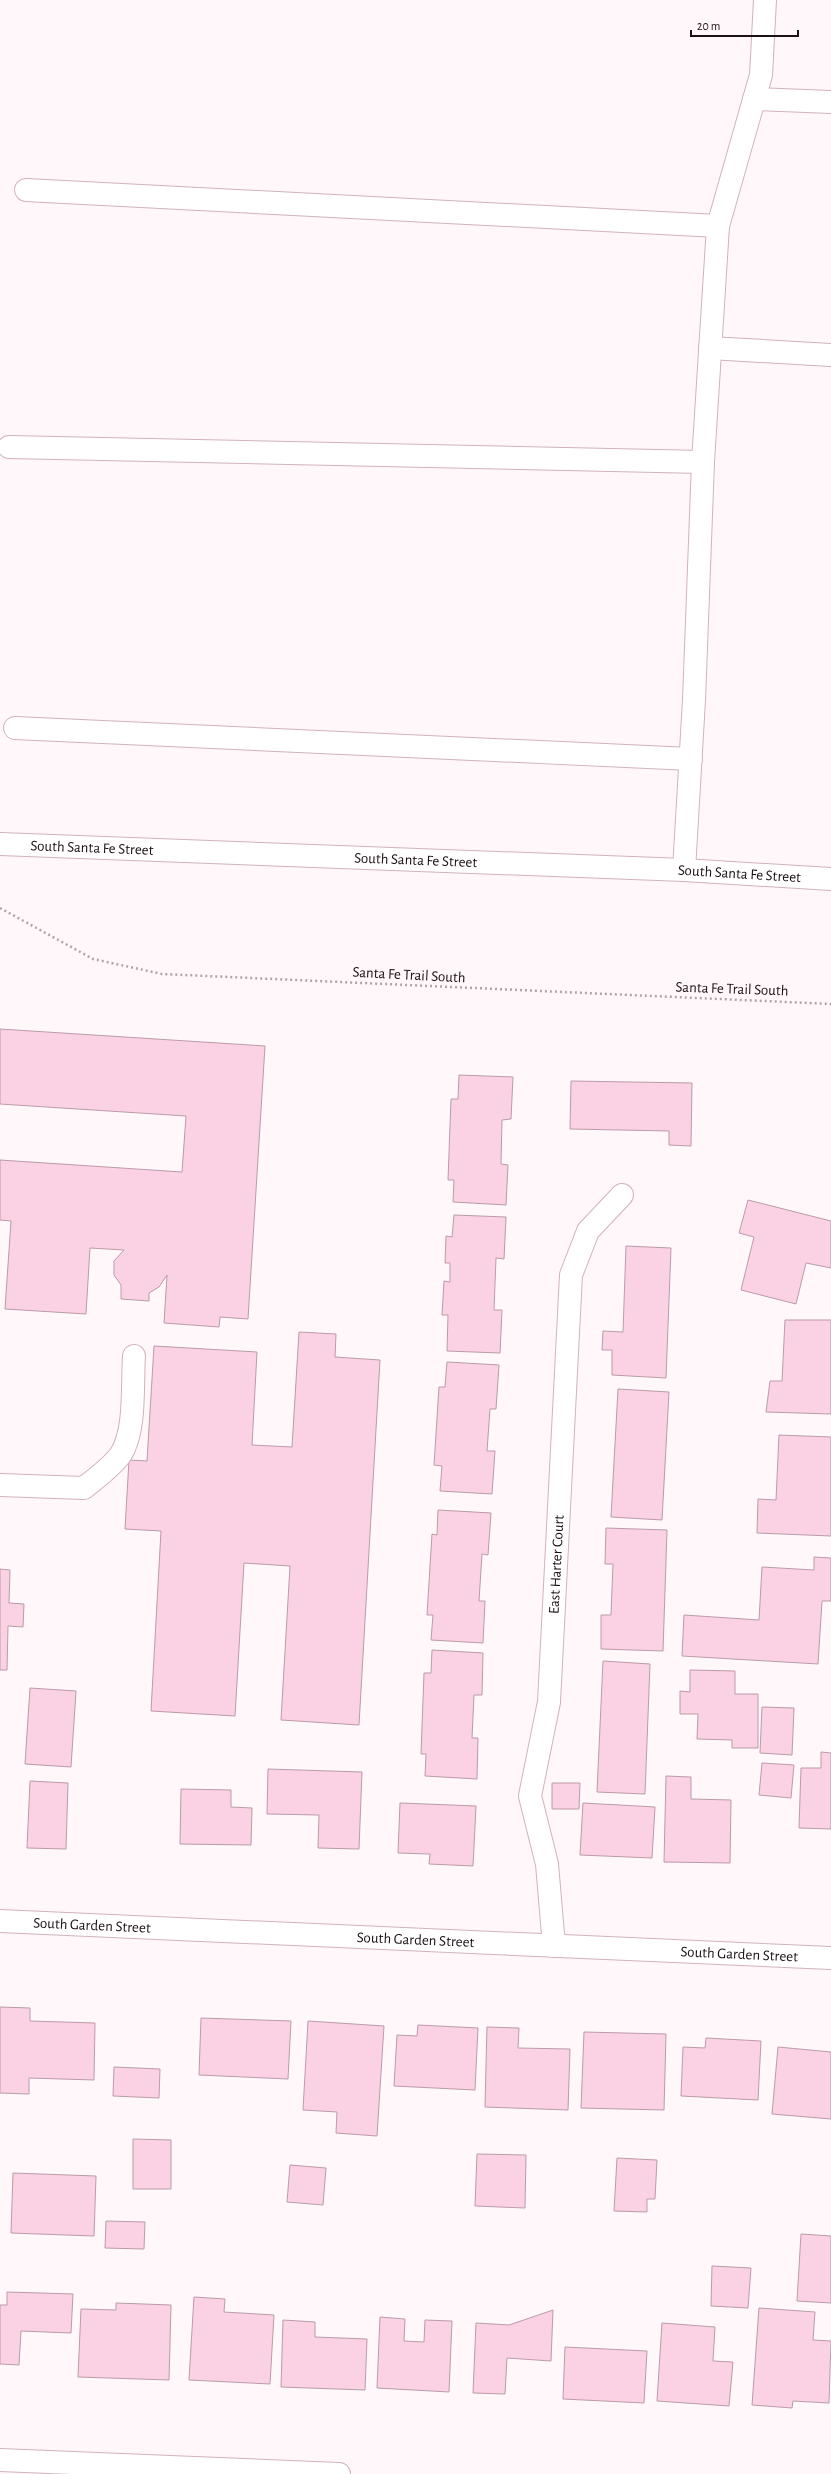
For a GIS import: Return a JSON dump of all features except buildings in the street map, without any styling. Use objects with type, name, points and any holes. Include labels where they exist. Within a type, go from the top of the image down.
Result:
[{"type":"street","points":[[684,870],[691,759],[703,462],[718,226],[761,74],[765,0]]},
{"type":"street","points":[[754,99],[831,102]]},
{"type":"street","points":[[26,190],[718,226]]},
{"type":"street","points":[[710,348],[831,355]]},
{"type":"street","points":[[9,447],[703,462]]},
{"type":"street","points":[[14,728],[691,759]]},
{"type":"street","name":"South Santa Fe Street","points":[[0,844],[684,870],[831,879]]},
{"type":"street","name":"East Harter Court","points":[[554,1946],[547,1864],[530,1796],[550,1702],[571,1276],[588,1231],[622,1195]]},
{"type":"street","points":[[0,1485],[84,1488],[100,1475],[120,1455],[130,1436],[134,1356]]},
{"type":"street","name":"South Garden Street","points":[[0,1921],[831,1958]]},
{"type":"street","points":[[0,2460],[339,2474]]},
{"type":"path","name":"Santa Fe Trail South","points":[[0,908],[93,959],[162,974],[831,1004]]}]
